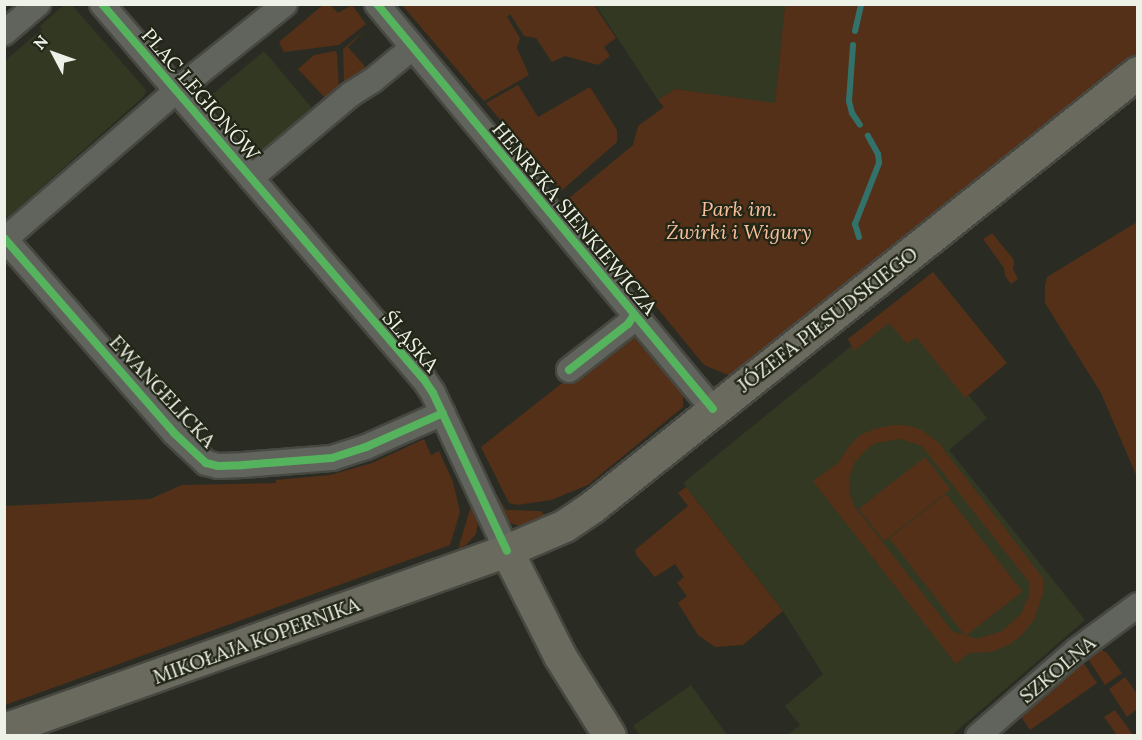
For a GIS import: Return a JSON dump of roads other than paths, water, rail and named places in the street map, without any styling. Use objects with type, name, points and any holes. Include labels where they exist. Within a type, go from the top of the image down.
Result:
[{"type":"main road","name":"JÓZEFA PIŁSUDSKIEGO","points":[[507,551],[540,538],[577,519],[1137,73]]},
{"type":"main road","name":"MIKOŁAJA KOPERNIKA","points":[[8,731],[507,551]]},
{"type":"main road","name":"ŚLĄSKA","points":[[507,551],[560,656],[610,735]]},
{"type":"street","points":[[4,33],[38,4]]},
{"type":"street","name":"PLAC LEGIONÓW","points":[[102,4],[251,178],[351,93],[372,81],[412,48]]},
{"type":"street","name":"PLAC LEGIONÓW","points":[[176,91],[285,4]]},
{"type":"street","points":[[377,4],[412,48]]},
{"type":"street","name":"HENRYKA SIENKIEWICZA","points":[[412,48],[713,409]]},
{"type":"street","points":[[5,239],[176,91]]},
{"type":"street","name":"ŚLĄSKA","points":[[251,178],[423,378],[443,412],[507,551]]},
{"type":"street","name":"EWANGELICKA","points":[[5,239],[174,434],[206,463],[218,466],[332,458],[366,447],[443,412]]},
{"type":"street","points":[[569,370],[628,324],[634,315]]},
{"type":"street","name":"SZKOLNA","points":[[978,735],[1077,650],[1137,604]]},
{"type":"waterway","points":[[855,31],[861,4]]},
{"type":"waterway","points":[[853,45],[849,101],[852,113],[860,125]]},
{"type":"waterway","points":[[859,237],[855,224],[879,163],[878,154],[868,136]]},
{"type":"park label","name":"Park im. Żwirki i Wigury","points":[[739,220]]}]
